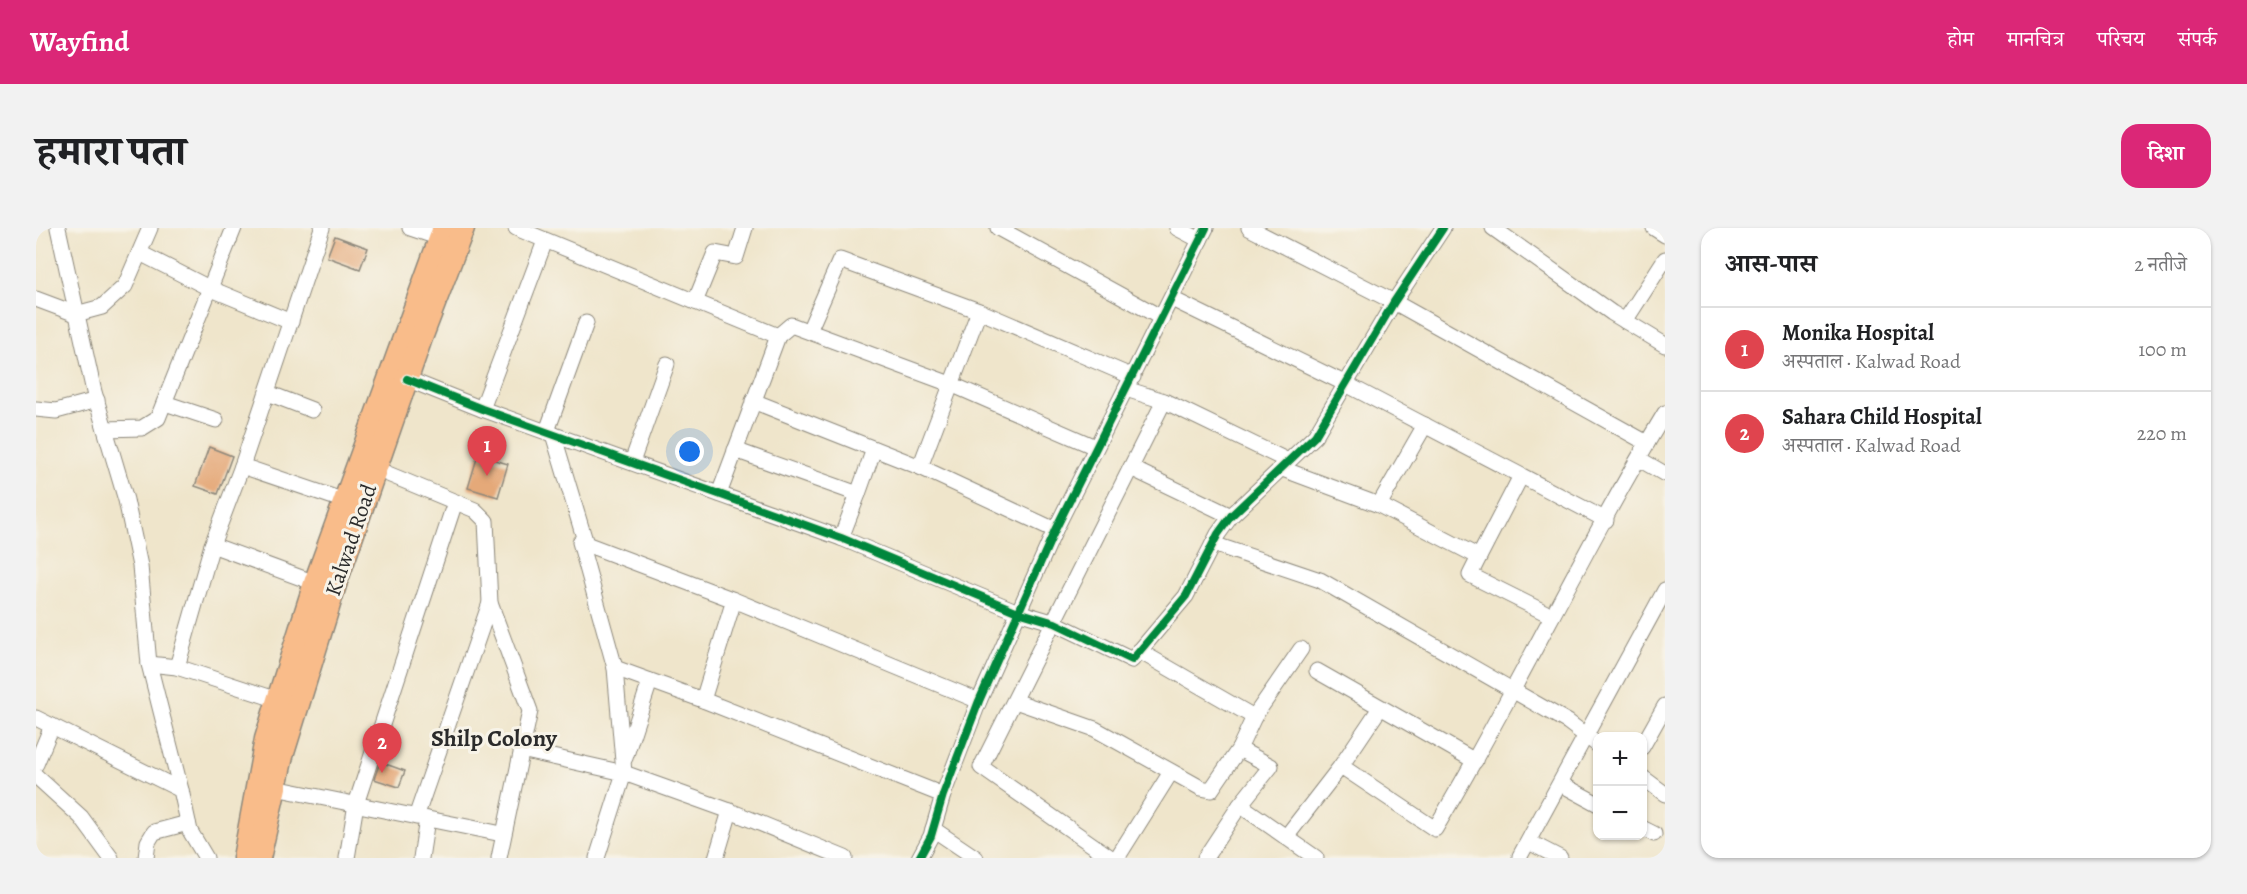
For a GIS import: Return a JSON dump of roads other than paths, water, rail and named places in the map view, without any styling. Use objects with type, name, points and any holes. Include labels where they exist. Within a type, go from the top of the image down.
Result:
[{"type":"main road","name":"Kalwad Road","points":[[259,858],[282,756],[335,585],[463,228]]},
{"type":"main road","name":"Kalwad Road","points":[[244,858],[266,739],[315,583],[442,233]]},
{"type":"street","points":[[58,228],[76,314],[97,400],[126,500],[140,566],[149,664],[188,823],[206,858]]},
{"type":"street","points":[[105,429],[147,427],[158,418],[234,228]]},
{"type":"street","points":[[177,667],[212,545],[268,393],[322,228]]},
{"type":"street","points":[[410,228],[442,233]]},
{"type":"street","points":[[516,228],[778,336]]},
{"type":"street","points":[[695,302],[715,253],[736,257],[745,228]]},
{"type":"street","points":[[998,228],[1162,318]]},
{"type":"street","points":[[919,858],[933,829],[943,795],[979,701],[1055,530],[1203,234],[1177,228]]},
{"type":"street","points":[[1250,228],[1394,302],[1647,443]]},
{"type":"street","points":[[407,379],[482,409],[841,538],[1018,612],[1055,623],[1132,660],[1186,596],[1213,544],[1231,516],[1315,436],[1344,383],[1443,228]]},
{"type":"street","points":[[1493,228],[1625,321],[1665,345]]},
{"type":"street","points":[[1654,228],[1665,236]]},
{"type":"street","points":[[36,299],[76,314],[102,307],[125,286],[144,238],[209,288],[291,322]]},
{"type":"street","points":[[482,409],[545,241]]},
{"type":"street","points":[[1625,321],[1665,259]]},
{"type":"street","points":[[809,331],[840,260],[979,311],[1130,383],[1284,464],[1379,505],[1479,557]]},
{"type":"street","points":[[1172,299],[1344,383],[1606,520]]},
{"type":"street","points":[[920,467],[953,385],[979,311]]},
{"type":"street","points":[[586,323],[550,433],[586,544]]},
{"type":"street","points":[[719,494],[778,336],[791,325],[953,385],[1095,447]]},
{"type":"street","points":[[632,462],[667,364]]},
{"type":"street","points":[[268,393],[312,410]]},
{"type":"street","points":[[36,409],[56,411],[97,400]]},
{"type":"street","points":[[753,401],[920,467],[1055,530]]},
{"type":"street","points":[[1111,858],[981,767],[1164,401]]},
{"type":"street","points":[[165,403],[216,420]]},
{"type":"street","points":[[1341,766],[1435,829],[1475,761],[1511,690],[1665,413]]},
{"type":"street","points":[[1379,505],[1425,425]]},
{"type":"street","points":[[841,538],[874,449]]},
{"type":"street","points":[[735,450],[858,494]]},
{"type":"street","points":[[1639,459],[1665,474]]},
{"type":"street","points":[[242,466],[345,501]]},
{"type":"street","points":[[1131,468],[1231,516]]},
{"type":"street","points":[[376,469],[475,510],[486,521],[490,603],[530,711],[502,834],[499,858]]},
{"type":"street","points":[[1521,476],[1470,575],[1552,616]]},
{"type":"street","points":[[347,858],[356,804],[455,502]]},
{"type":"street","points":[[623,769],[615,668],[580,542],[734,600],[979,701]]},
{"type":"street","points":[[1213,544],[1320,580],[1568,722],[1592,741]]},
{"type":"street","points":[[212,545],[315,583]]},
{"type":"street","points":[[1520,856],[1560,784],[1592,741],[1665,590]]},
{"type":"street","points":[[703,700],[734,600]]},
{"type":"street","points":[[421,858],[422,818],[490,603]]},
{"type":"street","points":[[1015,701],[1095,729],[1201,788],[1211,790],[1239,749],[1254,717],[1301,649]]},
{"type":"street","points":[[1139,651],[1254,717]]},
{"type":"street","points":[[149,664],[177,667],[278,700]]},
{"type":"street","points":[[615,668],[703,700],[943,795]]},
{"type":"street","points":[[1317,670],[1475,761]]},
{"type":"street","points":[[597,858],[650,681]]},
{"type":"street","points":[[1647,738],[1665,705]]},
{"type":"street","points":[[1286,837],[1341,766],[1380,708]]},
{"type":"street","points":[[36,718],[181,790]]},
{"type":"street","points":[[36,764],[52,726]]},
{"type":"street","points":[[1205,858],[1240,805],[1271,766],[1239,749]]},
{"type":"street","points":[[521,750],[623,769],[845,858]]},
{"type":"street","points":[[1117,858],[1171,772]]},
{"type":"street","points":[[36,776],[81,817],[111,858]]},
{"type":"street","points":[[1647,781],[1665,794]]},
{"type":"street","points":[[1560,784],[1593,801]]},
{"type":"street","points":[[275,788],[502,834]]},
{"type":"street","points":[[1240,805],[1316,858]]},
{"type":"street","points":[[716,858],[730,811]]},
{"type":"street","points":[[146,858],[148,842],[154,832],[188,823]]},
{"type":"street","points":[[933,829],[976,858]]},
{"type":"street","points":[[1529,842],[1560,858]]},
{"type":"place","name":"Monika Hospital","points":[[487,476]]},
{"type":"place","name":"Sahara Child Hospital","points":[[382,773]]},
{"type":"district","name":"Shilp Colony","points":[[494,738]]}]
